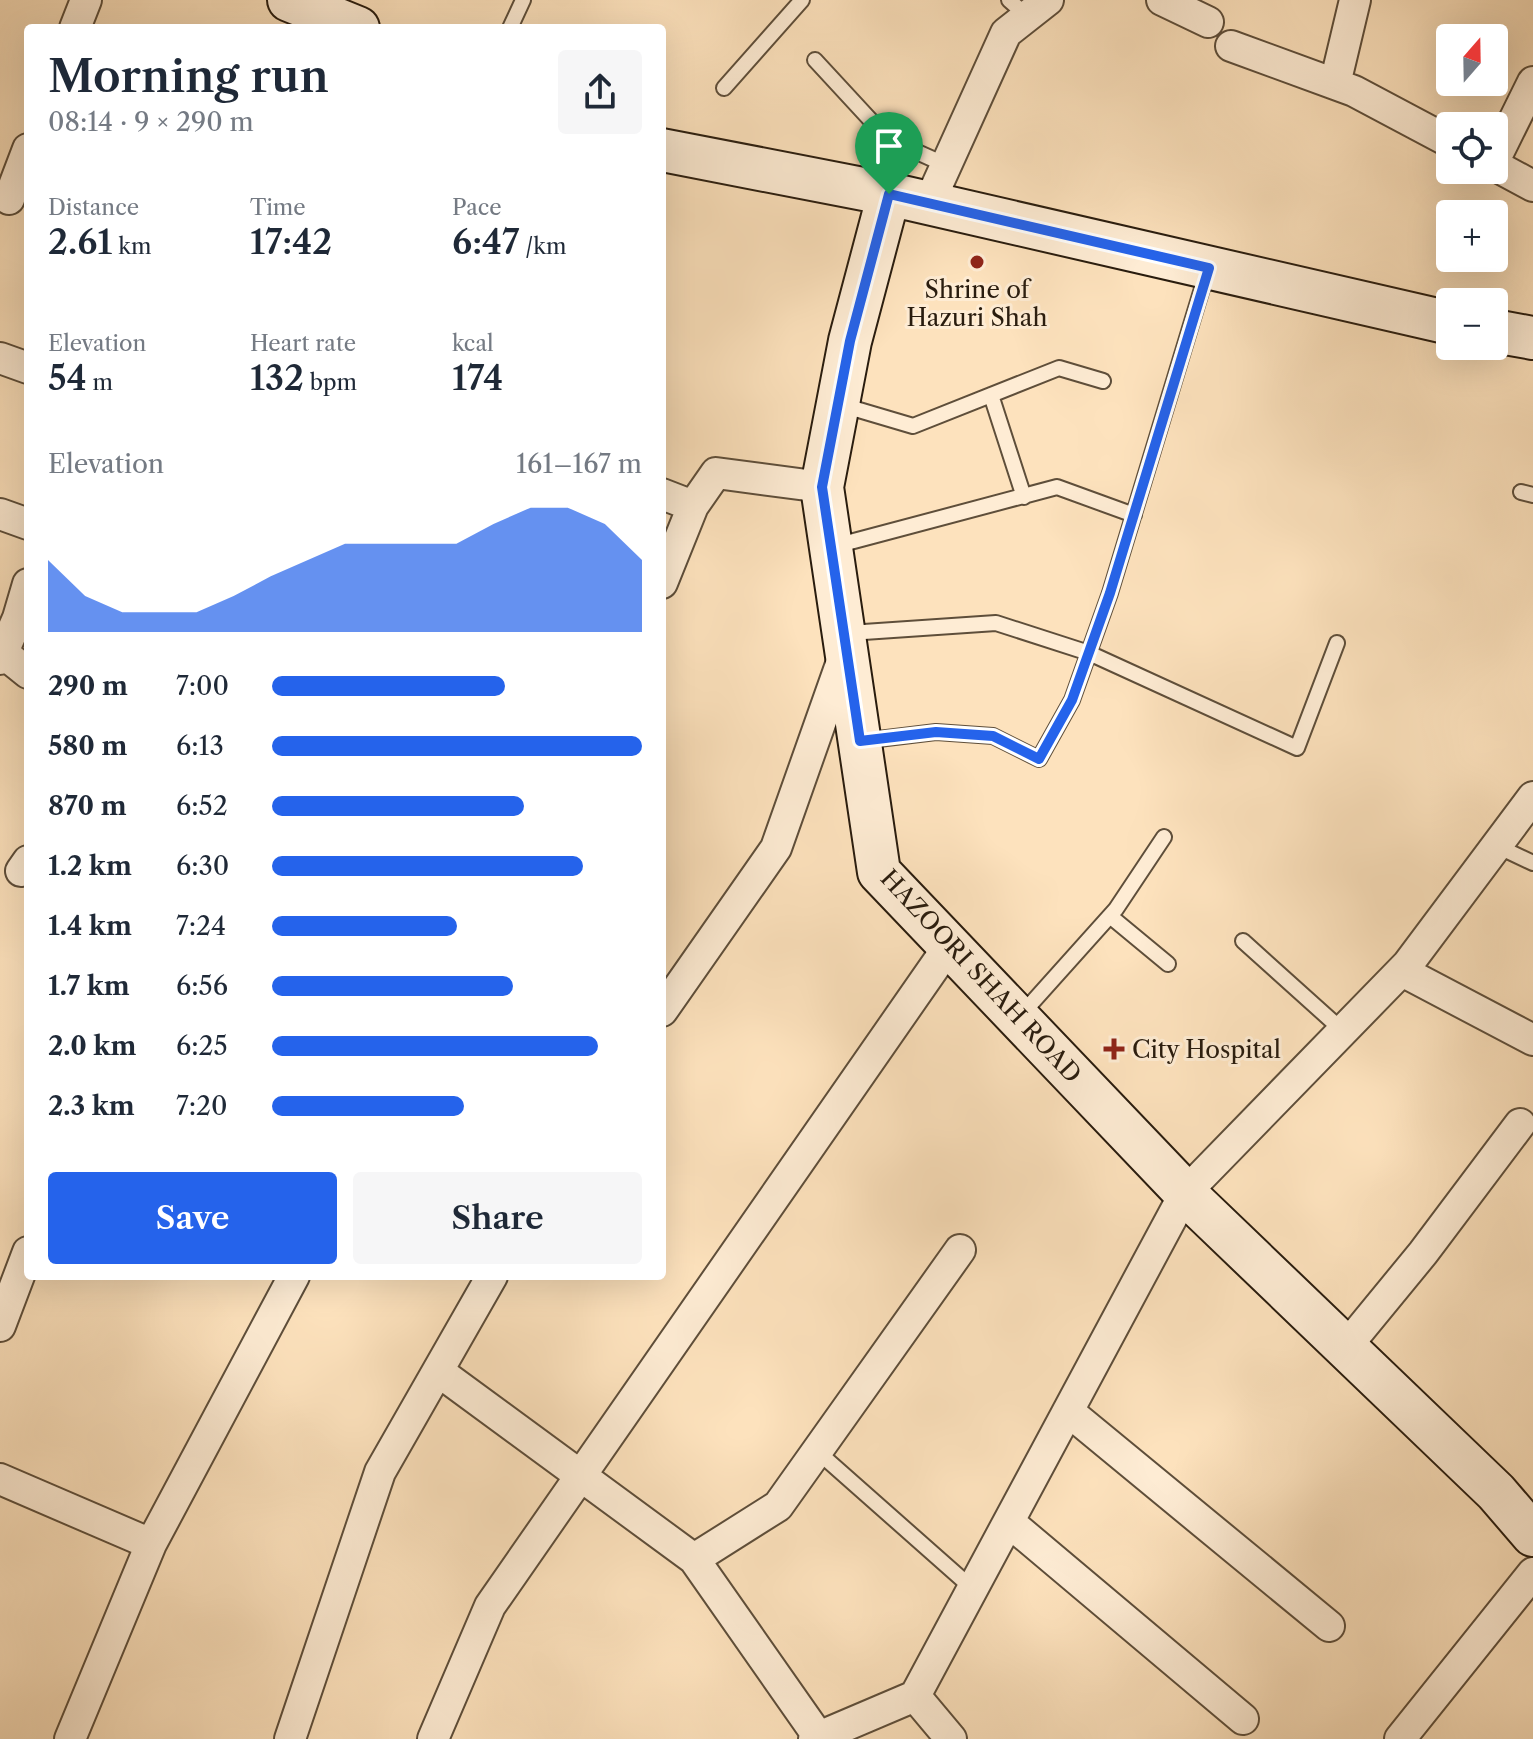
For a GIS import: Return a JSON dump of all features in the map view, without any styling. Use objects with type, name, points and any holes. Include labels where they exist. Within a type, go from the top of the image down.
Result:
[{"type":"street","points":[[77,24],[86,0]]},
{"type":"street","points":[[289,0],[339,24]]},
{"type":"street","points":[[1162,0],[1208,22]]},
{"type":"street","points":[[1335,84],[1355,0]]},
{"type":"street","points":[[929,203],[1006,33],[1028,5]]},
{"type":"street","points":[[1231,46],[1335,84],[1436,135]]},
{"type":"street","points":[[1508,134],[1533,82]]},
{"type":"street","points":[[666,151],[889,194],[1436,320]]},
{"type":"street","points":[[12,200],[24,162]]},
{"type":"street","points":[[1508,171],[1533,186]]},
{"type":"street","name":"HAZOORI SHAH ROAD","points":[[889,194],[850,341],[822,487],[879,872],[1185,1193],[1496,1492],[1533,1535]]},
{"type":"street","points":[[1508,334],[1533,338]]},
{"type":"street","points":[[0,358],[24,367]]},
{"type":"street","points":[[666,573],[693,506],[716,473],[822,487]]},
{"type":"street","points":[[666,496],[693,506]]},
{"type":"street","points":[[0,514],[24,523]]},
{"type":"street","points":[[24,595],[1,656],[24,670]]},
{"type":"street","points":[[666,1005],[776,848],[846,640]]},
{"type":"street","points":[[438,1371],[694,1559],[816,1738],[915,1696],[1185,1193],[1402,971],[1533,797]]},
{"type":"street","points":[[433,1739],[490,1606],[949,946]]},
{"type":"street","points":[[1402,971],[1533,1040]]},
{"type":"street","points":[[1345,1348],[1520,1124]]},
{"type":"street","points":[[694,1559],[778,1506],[960,1250]]},
{"type":"street","points":[[0,1326],[24,1263]]},
{"type":"street","points":[[70,1739],[151,1544],[292,1280]]},
{"type":"street","points":[[290,1739],[380,1472],[490,1280]]},
{"type":"street","points":[[1068,1411],[1329,1626]]},
{"type":"street","points":[[0,1479],[151,1544]]},
{"type":"street","points":[[1009,1522],[1243,1719]]},
{"type":"street","points":[[1400,1739],[1533,1573]]},
{"type":"street","points":[[915,1696],[951,1739]]},
{"type":"lane","points":[[512,24],[523,0]]},
{"type":"lane","points":[[724,88],[802,0]]},
{"type":"lane","points":[[815,60],[888,139],[946,165]]},
{"type":"lane","points":[[860,741],[936,732],[993,736],[1039,759],[1072,700],[1089,653],[1209,268]]},
{"type":"lane","points":[[838,404],[913,426],[1059,368],[1103,381]]},
{"type":"lane","points":[[991,395],[1024,497]]},
{"type":"lane","points":[[831,547],[1057,487],[1134,515]]},
{"type":"lane","points":[[846,640],[996,623],[1089,653],[1297,748],[1337,643]]},
{"type":"lane","points":[[1018,1018],[1110,916],[1164,837]]},
{"type":"lane","points":[[1497,846],[1533,863]]},
{"type":"lane","points":[[1110,916],[1168,964]]},
{"type":"lane","points":[[1243,941],[1343,1031]]},
{"type":"lane","points":[[817,1451],[973,1589]]},
{"type":"place","name":"Shrine of Hazuri Shah","points":[[977,262]]},
{"type":"place","name":"City Hospital","points":[[1114,1049]]},
{"type":"route","points":[[889,194],[1209,268],[1110,593],[1072,700],[1039,759],[993,736],[936,732],[860,741],[822,487],[850,341],[889,194]]}]
